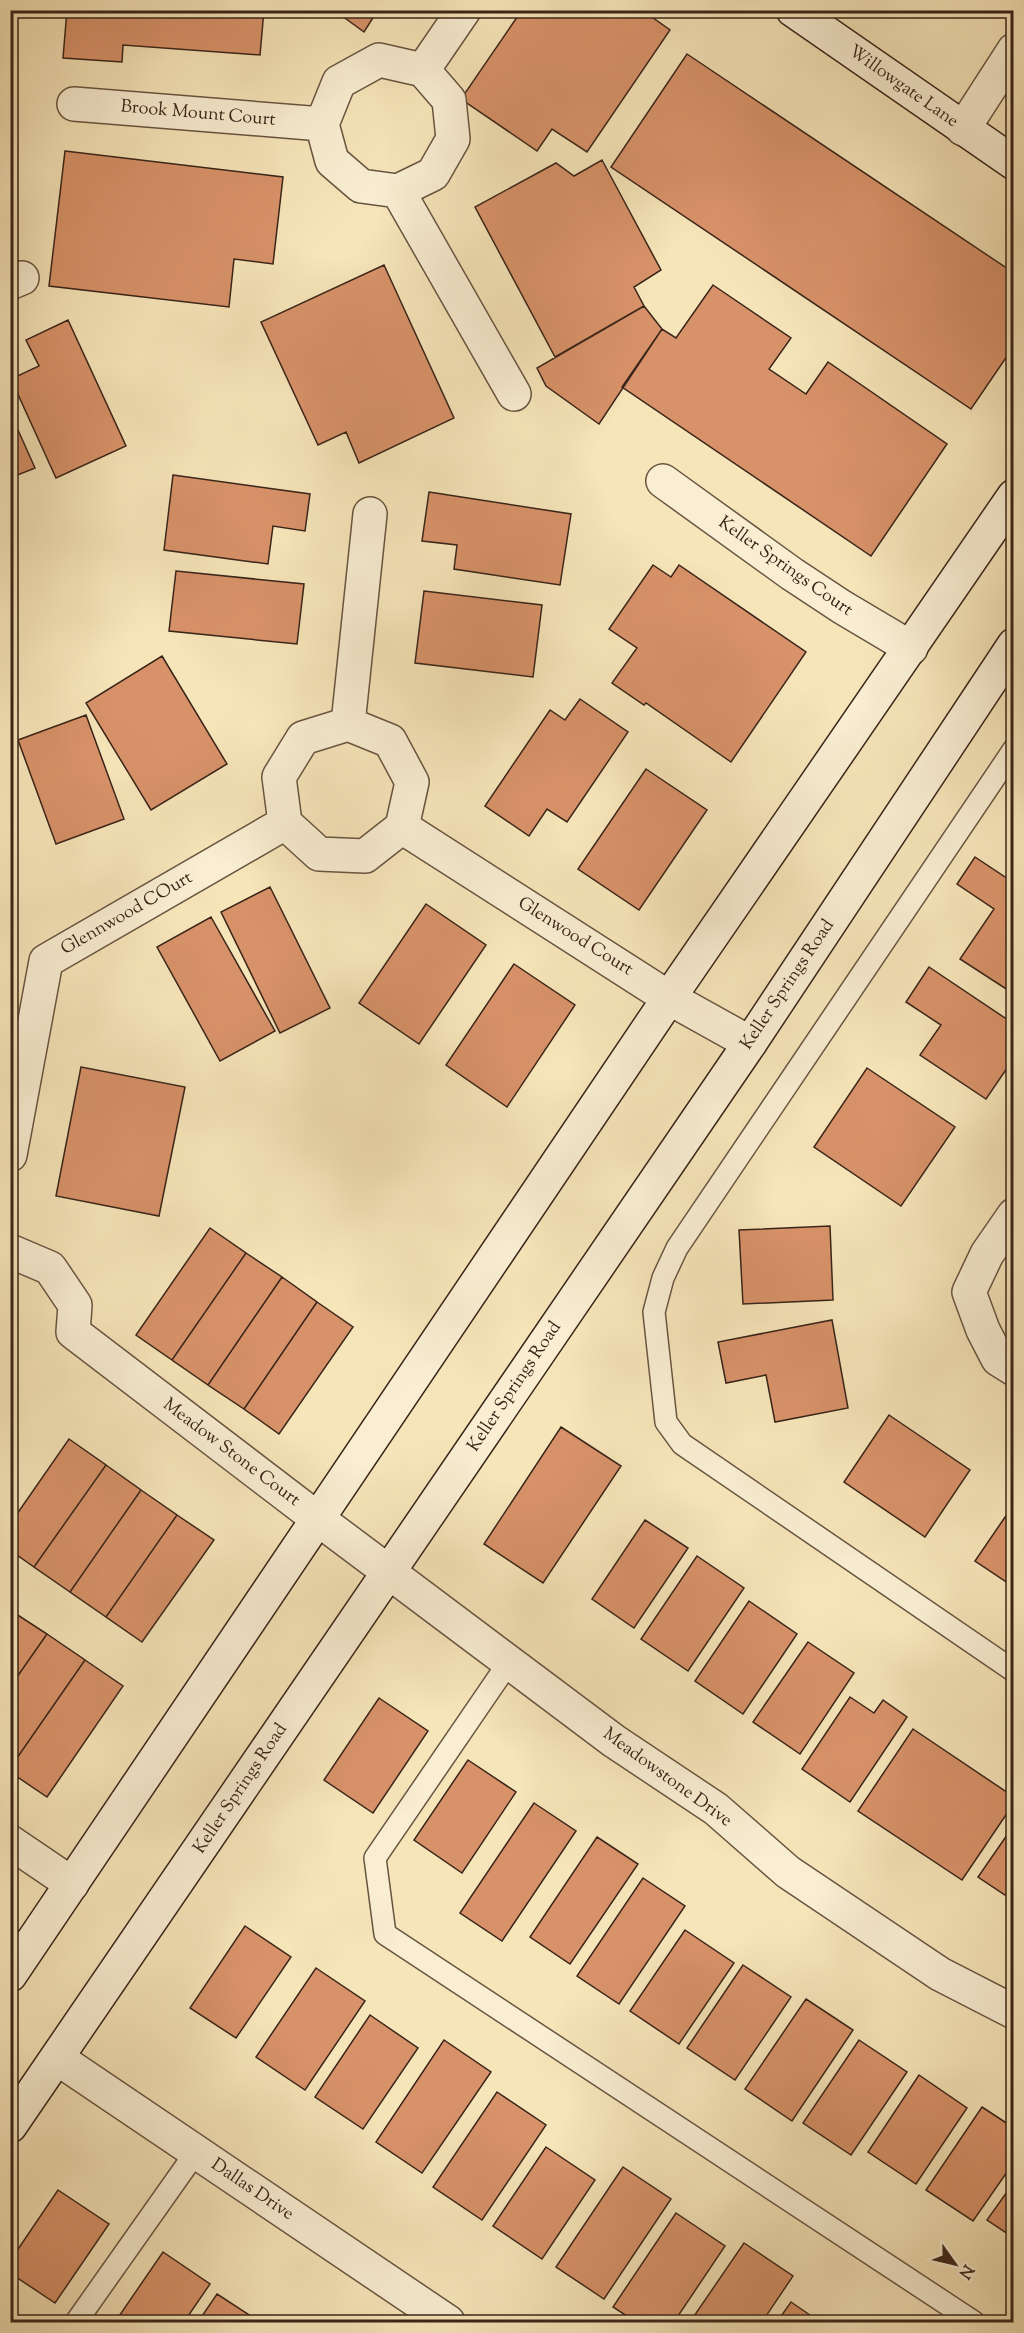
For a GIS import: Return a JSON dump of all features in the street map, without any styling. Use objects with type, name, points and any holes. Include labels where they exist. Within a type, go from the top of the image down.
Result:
[{"type":"street","points":[[423,70],[464,10]]},
{"type":"street","name":"Willowgate Lane","points":[[793,10],[1014,163]]},
{"type":"street","points":[[963,129],[1014,50]]},
{"type":"street","points":[[379,60],[423,70],[449,100],[453,139],[433,174],[398,192],[361,186],[332,161],[322,124],[339,82],[379,60]]},
{"type":"street","name":"Brook Mount Court","points":[[74,104],[322,124]]},
{"type":"street","points":[[398,192],[514,394]]},
{"type":"street","name":"Keller Springs Court","points":[[663,481],[812,587],[911,648]]},
{"type":"street","points":[[10,1975],[669,998],[1014,496]]},
{"type":"street","points":[[348,724],[370,514]]},
{"type":"street","name":"Keller Springs Road","points":[[10,2126],[750,1042],[1014,645]]},
{"type":"street","points":[[348,724],[390,741],[412,782],[402,827],[365,856],[319,854],[285,823],[279,777],[303,738],[348,724]]},
{"type":"street","name":"Glennwood COurt","points":[[10,1155],[46,961],[285,823]]},
{"type":"street","name":"Glenwood Court","points":[[402,827],[669,998],[750,1042]]},
{"type":"street","points":[[1014,1215],[987,1254],[969,1292],[983,1330],[998,1359],[1014,1370]]},
{"type":"street","name":"Meadow Stone Court","points":[[10,1251],[50,1268],[75,1305],[73,1332],[389,1572]]},
{"type":"street","name":"Meadowstone Drive","points":[[389,1572],[614,1741],[716,1809],[788,1872],[940,1974],[1014,2012]]},
{"type":"street","points":[[10,1842],[72,1884]]},
{"type":"street","name":"Dallas Drive","points":[[57,2058],[448,2322]]},
{"type":"lane","points":[[1014,749],[677,1248],[663,1278],[654,1312],[666,1422],[682,1444],[1014,1671]]},
{"type":"lane","points":[[509,1662],[375,1858],[385,1934],[974,2322]]},
{"type":"lane","points":[[76,2322],[196,2152]]},
{"type":"building","points":[[67,10],[264,10],[260,55],[123,45],[122,62],[63,58]]},
{"type":"building","points":[[334,10],[378,10],[364,32]]},
{"type":"building","points":[[522,10],[642,10],[670,30],[587,152],[552,129],[537,151],[461,99]]},
{"type":"building","points":[[687,54],[1014,273],[1014,346],[971,409],[611,167]]},
{"type":"building","points":[[65,151],[283,177],[273,264],[234,259],[229,307],[49,286]]},
{"type":"building","points":[[602,160],[661,270],[634,287],[644,306],[555,357],[475,207],[556,163],[574,176]]},
{"type":"building","points":[[384,265],[454,418],[359,463],[346,432],[318,445],[261,322]]},
{"type":"building","points":[[713,285],[791,338],[769,369],[806,394],[828,362],[947,444],[871,556],[622,387],[662,329],[676,338]]},
{"type":"building","points":[[644,306],[662,329],[599,424],[546,386],[537,368]]},
{"type":"building","points":[[68,320],[126,446],[56,478],[11,379],[39,366],[26,340]]},
{"type":"building","points":[[10,412],[35,468],[10,478]]},
{"type":"building","points":[[173,475],[310,494],[305,531],[273,526],[268,564],[164,550]]},
{"type":"building","points":[[429,492],[571,514],[560,585],[454,569],[457,545],[422,541]]},
{"type":"building","points":[[653,565],[671,577],[679,565],[806,652],[731,762],[646,703],[644,705],[612,683],[637,648],[609,629]]},
{"type":"building","points":[[176,571],[304,584],[297,644],[169,631]]},
{"type":"building","points":[[424,591],[542,605],[533,677],[415,663]]},
{"type":"building","points":[[162,656],[227,764],[151,810],[86,703]]},
{"type":"building","points":[[580,699],[628,732],[567,822],[547,809],[529,836],[485,806],[550,710],[565,720]]},
{"type":"building","points":[[86,715],[124,819],[56,844],[18,740]]},
{"type":"building","points":[[646,769],[707,810],[639,910],[578,869]]},
{"type":"building","points":[[975,857],[1014,883],[1014,994],[960,959],[994,909],[957,884]]},
{"type":"building","points":[[270,887],[330,1008],[280,1033],[221,912]]},
{"type":"building","points":[[426,904],[486,945],[419,1044],[359,1003]]},
{"type":"building","points":[[211,917],[275,1031],[220,1061],[157,947]]},
{"type":"building","points":[[514,964],[575,1005],[507,1107],[446,1065]]},
{"type":"building","points":[[929,967],[1014,1024],[1014,1058],[986,1099],[920,1055],[941,1025],[906,1002]]},
{"type":"building","points":[[81,1067],[185,1087],[159,1216],[56,1196]]},
{"type":"building","points":[[867,1068],[955,1127],[901,1206],[814,1147]]},
{"type":"building","points":[[830,1226],[833,1300],[743,1304],[739,1230]]},
{"type":"building","points":[[210,1228],[246,1253],[172,1360],[136,1335]]},
{"type":"building","points":[[246,1253],[282,1277],[208,1385],[172,1360]]},
{"type":"building","points":[[282,1277],[317,1302],[244,1409],[208,1385]]},
{"type":"building","points":[[317,1302],[353,1327],[279,1434],[244,1409]]},
{"type":"building","points":[[832,1320],[848,1408],[775,1422],[766,1375],[726,1383],[718,1342]]},
{"type":"building","points":[[889,1415],[970,1470],[925,1537],[844,1482]]},
{"type":"building","points":[[561,1427],[621,1466],[543,1583],[484,1544]]},
{"type":"building","points":[[69,1439],[106,1465],[34,1567],[10,1550],[10,1524]]},
{"type":"building","points":[[106,1465],[141,1490],[70,1592],[34,1567]]},
{"type":"building","points":[[141,1490],[177,1515],[106,1617],[70,1592]]},
{"type":"building","points":[[1014,1504],[1014,1587],[975,1561]]},
{"type":"building","points":[[177,1515],[214,1540],[142,1642],[106,1617]]},
{"type":"building","points":[[645,1520],[688,1548],[634,1628],[592,1599]]},
{"type":"building","points":[[697,1556],[744,1588],[688,1671],[641,1639]]},
{"type":"building","points":[[749,1601],[797,1634],[743,1714],[695,1681]]},
{"type":"building","points":[[10,1610],[47,1634],[10,1687]]},
{"type":"building","points":[[47,1634],[85,1660],[10,1768],[10,1687]]},
{"type":"building","points":[[808,1642],[854,1673],[800,1754],[753,1722]]},
{"type":"building","points":[[85,1660],[123,1686],[47,1797],[10,1772],[10,1768]]},
{"type":"building","points":[[850,1697],[874,1713],[883,1700],[907,1717],[850,1802],[802,1769]]},
{"type":"building","points":[[379,1698],[428,1731],[373,1813],[324,1780]]},
{"type":"building","points":[[913,1729],[1014,1797],[1014,1803],[962,1880],[858,1811]]},
{"type":"building","points":[[468,1760],[516,1792],[462,1873],[414,1840]]},
{"type":"building","points":[[534,1803],[576,1831],[502,1941],[460,1913]]},
{"type":"building","points":[[1014,1825],[1014,1901],[978,1877]]},
{"type":"building","points":[[597,1837],[638,1864],[570,1964],[530,1937]]},
{"type":"building","points":[[643,1878],[685,1906],[619,2004],[577,1976]]},
{"type":"building","points":[[245,1926],[291,1957],[236,2038],[190,2008]]},
{"type":"building","points":[[685,1930],[734,1963],[679,2044],[630,2011]]},
{"type":"building","points":[[743,1965],[791,1997],[735,2080],[687,2048]]},
{"type":"building","points":[[316,1968],[365,2001],[305,2090],[256,2057]]},
{"type":"building","points":[[806,1999],[853,2030],[792,2121],[745,2089]]},
{"type":"building","points":[[370,2015],[418,2048],[363,2129],[315,2097]]},
{"type":"building","points":[[444,2040],[491,2072],[422,2173],[376,2142]]},
{"type":"building","points":[[859,2040],[907,2072],[851,2155],[803,2123]]},
{"type":"building","points":[[919,2075],[967,2108],[916,2184],[868,2152]]},
{"type":"building","points":[[497,2092],[546,2125],[482,2220],[433,2187]]},
{"type":"building","points":[[982,2107],[1014,2128],[1014,2162],[973,2221],[926,2190]]},
{"type":"building","points":[[546,2147],[595,2180],[542,2259],[493,2226]]},
{"type":"building","points":[[623,2167],[671,2199],[604,2299],[556,2267]]},
{"type":"building","points":[[1014,2182],[1014,2238],[987,2220]]},
{"type":"building","points":[[58,2190],[109,2224],[55,2303],[10,2273],[10,2261]]},
{"type":"building","points":[[676,2213],[725,2246],[674,2322],[636,2322],[613,2307]]},
{"type":"building","points":[[744,2243],[793,2276],[762,2322],[690,2322]]},
{"type":"building","points":[[163,2252],[210,2284],[184,2322],[115,2322]]},
{"type":"building","points":[[217,2294],[260,2322],[198,2322]]},
{"type":"building","points":[[791,2302],[820,2322],[777,2322]]}]
